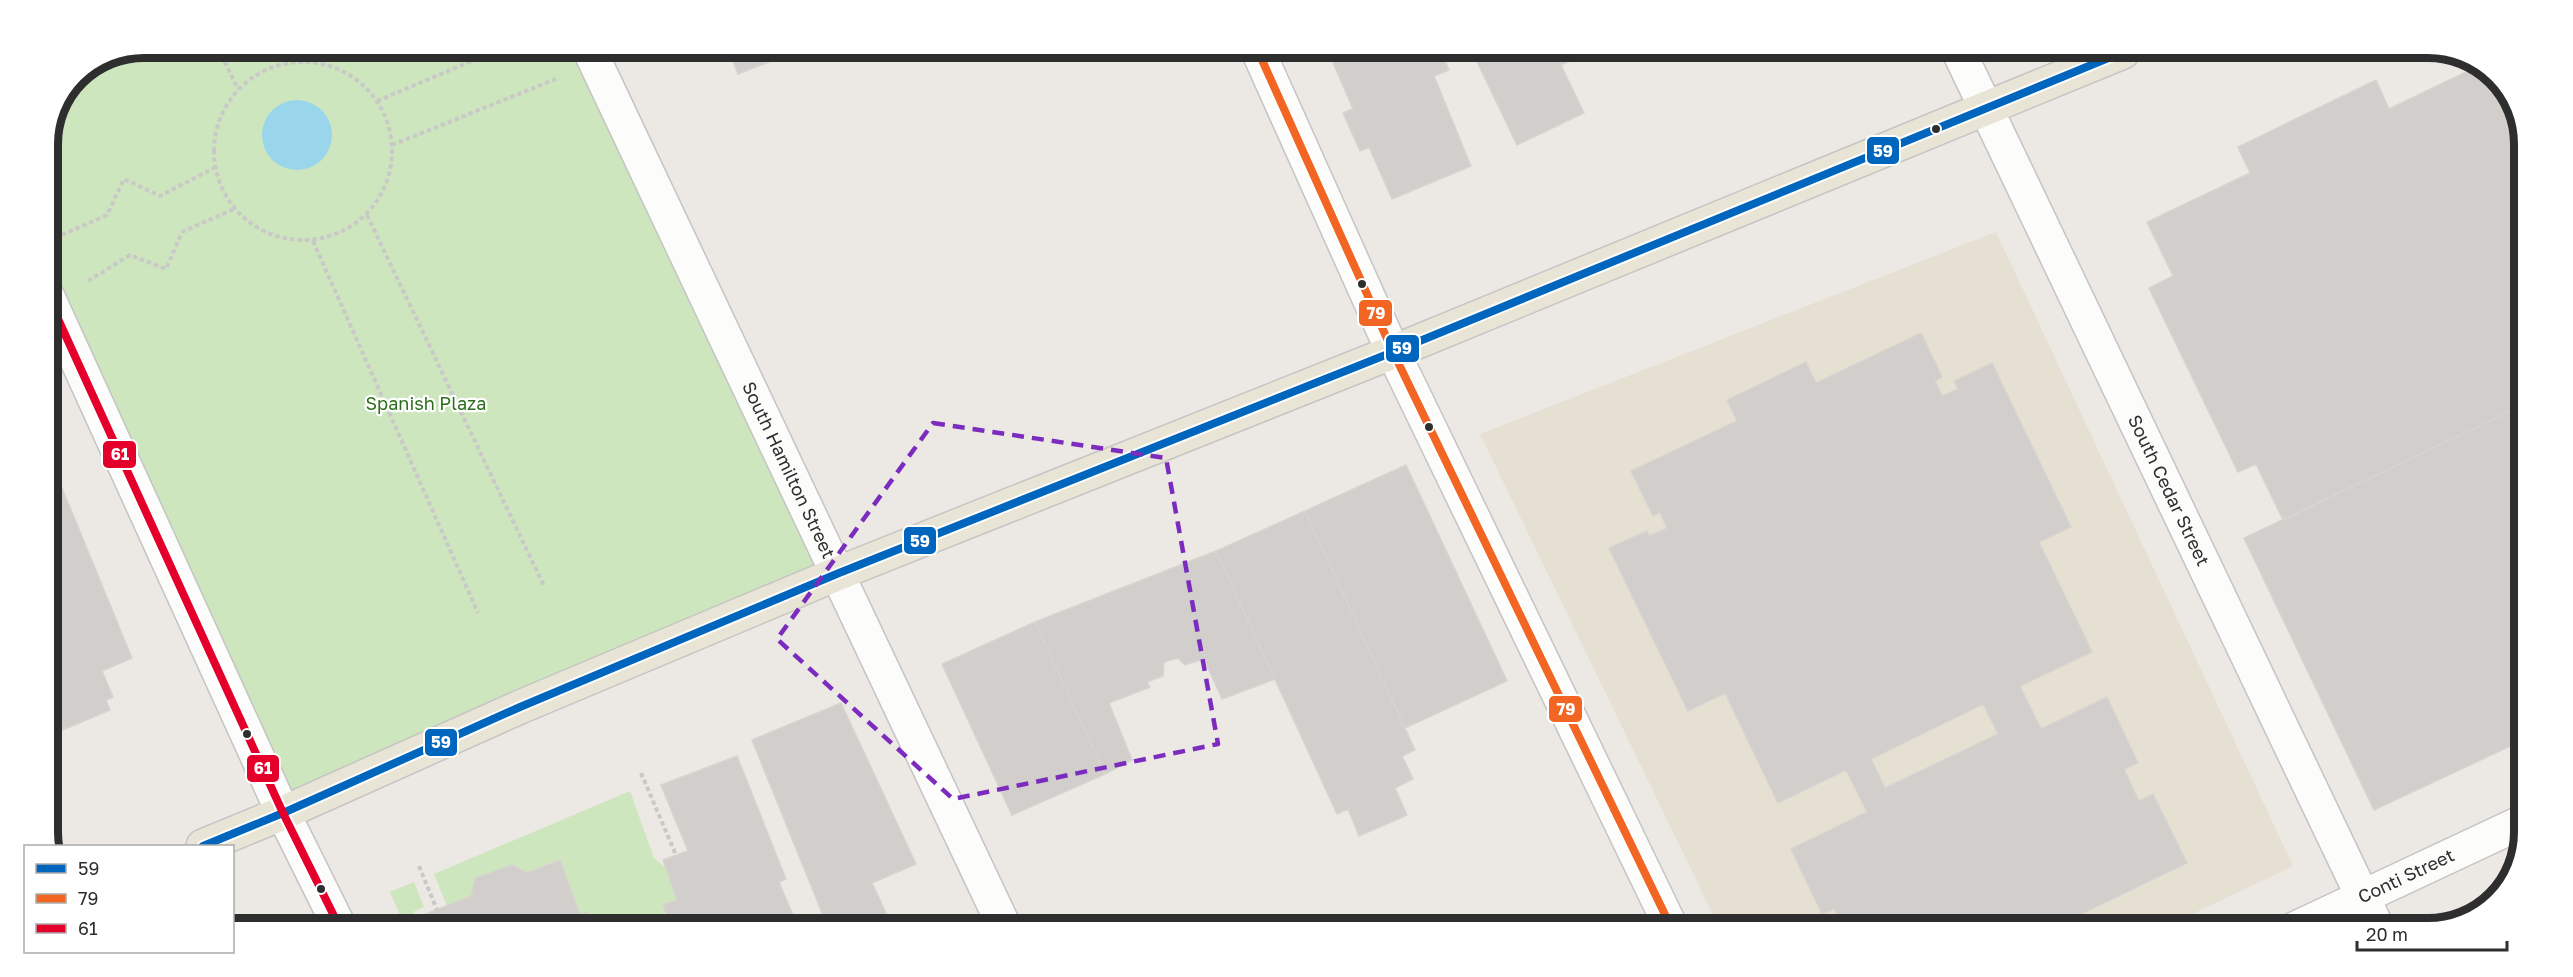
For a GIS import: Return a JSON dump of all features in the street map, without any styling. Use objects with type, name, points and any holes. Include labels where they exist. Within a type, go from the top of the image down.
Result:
[{"type":"main road","points":[[205,845],[284,813],[530,703],[839,573],[1393,352],[2109,58]]},
{"type":"street","name":"South Hamilton Street","points":[[593,58],[839,573],[1000,918]]},
{"type":"street","points":[[1261,58],[1393,352],[1667,918]]},
{"type":"street","name":"South Cedar Street","points":[[1962,58],[2373,918]]},
{"type":"street","points":[[58,318],[284,813],[335,918]]},
{"type":"street","name":"Conti Street","points":[[2317,918],[2514,826]]},
{"type":"path","points":[[223,58],[238,89]]},
{"type":"path","points":[[306,58],[308,62]]},
{"type":"path","points":[[377,101],[479,58]]},
{"type":"path","points":[[392,145],[588,58]]},
{"type":"path","points":[[308,62],[334,67],[358,81],[377,101],[388,122],[392,145],[391,170],[381,195],[366,215],[342,232],[313,241],[284,239],[256,228],[234,209],[221,190],[214,168],[214,139],[222,112],[238,89],[258,74],[282,64],[308,62]]},
{"type":"path","points":[[58,237],[108,215],[124,179],[160,196],[214,168]]},
{"type":"path","points":[[58,295],[130,255],[166,269],[183,232],[234,209]]},
{"type":"path","points":[[366,215],[544,586]]},
{"type":"path","points":[[313,241],[478,614]]},
{"type":"path","points":[[641,773],[676,855]]},
{"type":"path","points":[[419,866],[437,910]]},
{"type":"highlighted area","points":[[933,423],[1166,458],[1218,744],[953,799],[777,639]]},
{"type":"shaded area","points":[[1996,232],[2293,866],[2184,918],[1715,918],[1480,434]]},
{"type":"green space","name":"Spanish Plaza","points":[[144,58],[593,58],[839,573],[283,813],[58,320],[58,144],[65,112],[73,97],[97,73],[112,65]]},
{"type":"green space","points":[[630,791],[654,858],[666,868],[677,900],[663,905],[667,916],[661,918],[588,918],[586,912],[580,915],[560,860],[527,873],[512,865],[475,878],[471,896],[447,906],[434,874]]},
{"type":"green space","points":[[414,882],[424,907],[413,912],[416,918],[401,918],[390,892]]},
{"type":"water","points":[[297,100],[310,103],[322,110],[329,122],[332,135],[329,148],[322,160],[310,167],[297,170],[284,167],[272,160],[265,148],[262,135],[265,122],[272,110],[284,103]]},
{"type":"building","points":[[732,58],[779,58],[738,74]]},
{"type":"building","points":[[1331,58],[1444,58],[1449,70],[1434,76],[1471,166],[1392,199],[1369,147],[1360,151],[1343,113],[1353,109]]},
{"type":"building","points":[[1475,58],[1576,58],[1561,65],[1584,113],[1517,145]]},
{"type":"building","points":[[2471,69],[2497,92],[2510,117],[2514,139],[2514,409],[2283,520],[2256,464],[2238,472],[2149,288],[2173,276],[2147,222],[2250,173],[2238,147],[2376,80],[2389,109]]},
{"type":"building","points":[[1921,333],[1942,377],[1935,381],[1942,396],[1958,389],[1954,381],[1992,363],[2071,527],[2039,542],[2092,652],[2020,686],[2041,729],[2107,697],[2138,763],[2124,769],[2139,801],[2153,794],[2187,863],[2073,918],[1839,918],[1834,909],[1822,914],[1791,849],[1867,812],[1846,770],[1778,803],[1725,693],[1688,711],[1609,548],[1647,531],[1649,536],[1667,528],[1660,512],[1653,516],[1631,471],[1737,421],[1727,400],[1806,362],[1816,383]],"holes":[[[1983,704],[1998,734],[1885,788],[1871,759]]]},
{"type":"building","points":[[2514,409],[2514,744],[2374,810],[2244,538]]},
{"type":"building","points":[[1406,465],[1507,681],[1405,728],[1305,511]]},
{"type":"building","points":[[58,479],[132,658],[102,671],[113,697],[106,700],[110,710],[59,731]]},
{"type":"building","points":[[1305,511],[1415,750],[1402,756],[1413,779],[1395,788],[1407,815],[1359,836],[1348,809],[1337,814],[1216,551]]},
{"type":"building","points":[[1216,551],[1275,679],[1222,699],[1204,659],[1185,665],[1178,658],[1164,662],[1163,676],[1147,682],[1150,687],[1109,703],[1132,760],[1105,774],[1035,622]]},
{"type":"building","points":[[1035,622],[1105,774],[1012,815],[942,664]]},
{"type":"building","points":[[841,703],[916,864],[872,883],[888,918],[824,918],[752,740]]},
{"type":"building","points":[[737,756],[786,879],[779,882],[794,918],[661,918],[667,916],[663,905],[677,900],[663,860],[688,851],[661,785]]},
{"type":"building","points":[[560,860],[580,915],[586,912],[588,918],[422,918],[421,916],[471,896],[475,878],[512,865],[527,873]]},
{"type":"transit line","name":"79","points":[[1261,58],[1393,352],[1667,918]]},
{"type":"transit line","name":"59","points":[[205,845],[283,813],[520,707],[839,573],[1393,352],[2108,58]]},
{"type":"transit line","name":"61","points":[[58,320],[283,813],[335,918]]}]
